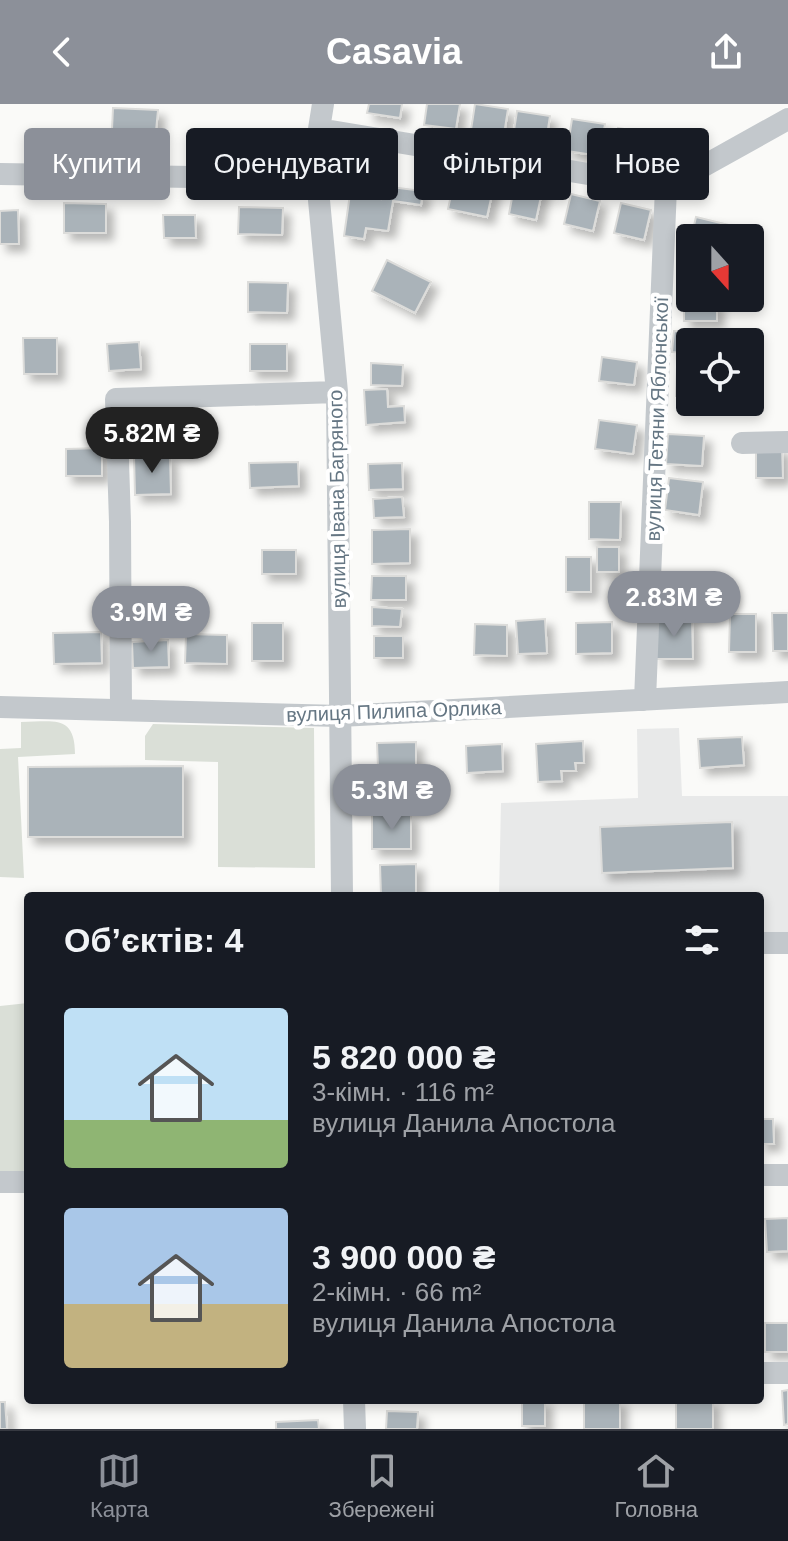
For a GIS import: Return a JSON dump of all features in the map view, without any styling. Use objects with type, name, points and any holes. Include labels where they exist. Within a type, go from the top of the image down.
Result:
[{"type":"street","name":"вулиця Івана Багряного","points":[[319,128],[323,104]]},
{"type":"street","points":[[709,163],[788,119]]},
{"type":"street","points":[[398,142],[587,174]]},
{"type":"street","points":[[0,174],[186,177]]},
{"type":"street","name":"вулиця Івана Багряного","points":[[319,200],[337,392],[342,892]]},
{"type":"street","name":"вулиця Тетяни Яблонської","points":[[645,700],[665,200]]},
{"type":"street","points":[[121,710],[116,399],[337,392]]},
{"type":"street","points":[[742,443],[788,442]]},
{"type":"street","name":"вулиця Пилипа Орлика","points":[[0,707],[340,716],[788,692]]},
{"type":"street","points":[[764,943],[788,943]]},
{"type":"street","points":[[764,1175],[788,1175]]},
{"type":"street","points":[[0,1182],[24,1182]]},
{"type":"street","points":[[764,1373],[788,1373]]},
{"type":"street","points":[[354,1404],[355,1429]]},
{"type":"shaded area","points":[[21,722],[52,722],[66,726],[74,741],[75,754],[18,757],[24,878],[0,877],[0,749],[21,748]]},
{"type":"shaded area","points":[[153,724],[314,728],[315,868],[218,867],[218,762],[145,760],[145,736]]},
{"type":"shaded area","points":[[679,728],[682,796],[788,796],[788,943],[764,942],[764,892],[499,892],[501,803],[638,798],[637,729]]},
{"type":"shaded area","points":[[24,1003],[24,1173],[0,1174],[0,1006]]},
{"type":"building","points":[[369,104],[402,104],[400,118],[367,113]]},
{"type":"building","points":[[427,104],[460,104],[456,128],[424,125]]},
{"type":"building","points":[[475,104],[508,109],[505,128],[471,128]]},
{"type":"building","points":[[113,108],[158,110],[156,128],[112,128]]},
{"type":"building","points":[[517,111],[550,116],[548,128],[514,128]]},
{"type":"building","points":[[572,119],[605,124],[604,128],[587,128],[587,154],[571,152]]},
{"type":"building","points":[[398,188],[414,190],[414,200],[422,200],[421,205],[393,201],[388,231],[366,228],[364,239],[344,236],[349,200],[398,200]]},
{"type":"building","points":[[571,194],[600,201],[593,231],[564,224]]},
{"type":"building","points":[[450,200],[491,200],[487,217],[448,209]]},
{"type":"building","points":[[512,200],[540,200],[536,220],[509,214]]},
{"type":"building","points":[[64,203],[106,204],[106,233],[64,233]]},
{"type":"building","points":[[621,203],[651,210],[644,240],[614,233]]},
{"type":"building","points":[[239,207],[283,208],[282,235],[238,234]]},
{"type":"building","points":[[18,210],[19,244],[0,244],[0,211]]},
{"type":"building","points":[[163,215],[195,215],[196,238],[164,238]]},
{"type":"building","points":[[696,217],[725,224],[694,224]]},
{"type":"building","points":[[387,260],[431,282],[415,313],[372,291]]},
{"type":"building","points":[[248,282],[288,283],[287,313],[248,312]]},
{"type":"building","points":[[684,312],[717,312],[717,321],[684,321]]},
{"type":"building","points":[[674,331],[676,331],[676,352],[672,352]]},
{"type":"building","points":[[23,338],[57,338],[57,374],[24,374]]},
{"type":"building","points":[[139,342],[141,369],[109,371],[107,344]]},
{"type":"building","points":[[250,344],[287,344],[287,371],[250,371]]},
{"type":"building","points":[[602,357],[637,362],[634,385],[599,381]]},
{"type":"building","points":[[371,363],[403,365],[402,386],[371,385]]},
{"type":"building","points":[[387,389],[388,407],[404,406],[405,422],[366,425],[364,390]]},
{"type":"building","points":[[599,420],[637,425],[633,454],[595,449]]},
{"type":"building","points":[[668,434],[704,436],[702,466],[666,464]]},
{"type":"building","points":[[782,447],[783,478],[756,478],[756,448]]},
{"type":"building","points":[[102,448],[102,476],[66,476],[66,449]]},
{"type":"building","points":[[134,456],[170,456],[171,494],[135,495]]},
{"type":"building","points":[[298,462],[299,486],[250,488],[249,463]]},
{"type":"building","points":[[402,463],[403,489],[369,490],[368,464]]},
{"type":"building","points":[[669,478],[703,482],[699,515],[665,510]]},
{"type":"building","points":[[402,497],[404,517],[374,518],[373,499]]},
{"type":"building","points":[[589,502],[621,502],[620,540],[589,539]]},
{"type":"building","points":[[410,529],[410,563],[372,564],[372,530]]},
{"type":"building","points":[[597,547],[619,547],[619,572],[597,572]]},
{"type":"building","points":[[262,550],[296,550],[296,574],[262,574]]},
{"type":"building","points":[[566,557],[591,557],[591,592],[566,592]]},
{"type":"building","points":[[372,576],[406,576],[406,600],[371,600]]},
{"type":"building","points":[[656,586],[683,586],[683,612],[656,611]]},
{"type":"building","points":[[372,607],[402,609],[400,627],[372,626]]},
{"type":"building","points":[[772,613],[788,613],[788,651],[773,651]]},
{"type":"building","points":[[730,614],[756,614],[756,652],[729,652]]},
{"type":"building","points":[[692,618],[693,659],[656,659],[656,619]]},
{"type":"building","points":[[545,619],[547,653],[518,654],[516,621]]},
{"type":"building","points":[[612,622],[612,653],[576,654],[576,623]]},
{"type":"building","points":[[252,623],[283,623],[283,661],[252,661]]},
{"type":"building","points":[[475,624],[507,625],[507,656],[474,655]]},
{"type":"building","points":[[101,632],[102,663],[54,664],[53,633]]},
{"type":"building","points":[[186,634],[227,635],[227,664],[185,663]]},
{"type":"building","points":[[374,636],[403,636],[403,658],[374,658]]},
{"type":"building","points":[[168,640],[169,667],[133,668],[132,642]]},
{"type":"building","points":[[742,737],[744,765],[700,768],[698,739]]},
{"type":"building","points":[[583,741],[584,763],[575,763],[576,771],[561,771],[562,781],[538,782],[536,744]]},
{"type":"building","points":[[416,742],[416,766],[378,768],[377,743]]},
{"type":"building","points":[[502,744],[503,771],[467,773],[466,746]]},
{"type":"building","points":[[183,766],[183,837],[28,837],[28,767]]},
{"type":"building","points":[[372,814],[411,814],[411,849],[372,849]]},
{"type":"building","points":[[732,822],[733,868],[602,873],[600,827]]},
{"type":"building","points":[[416,864],[416,892],[381,892],[380,865]]},
{"type":"building","points":[[764,1119],[773,1119],[774,1144],[764,1144]]},
{"type":"building","points":[[788,1218],[788,1251],[767,1252],[765,1219]]},
{"type":"building","points":[[765,1323],[788,1323],[788,1352],[765,1352]]},
{"type":"building","points":[[788,1390],[788,1424],[784,1425],[782,1391]]},
{"type":"building","points":[[0,1402],[5,1402],[7,1429],[0,1429]]},
{"type":"building","points":[[522,1404],[545,1404],[545,1426],[522,1426]]},
{"type":"building","points":[[584,1404],[620,1404],[620,1429],[584,1429]]},
{"type":"building","points":[[676,1404],[713,1404],[713,1429],[676,1429]]},
{"type":"building","points":[[387,1411],[418,1412],[417,1429],[386,1429]]},
{"type":"building","points":[[318,1420],[319,1429],[276,1429],[276,1422]]}]
